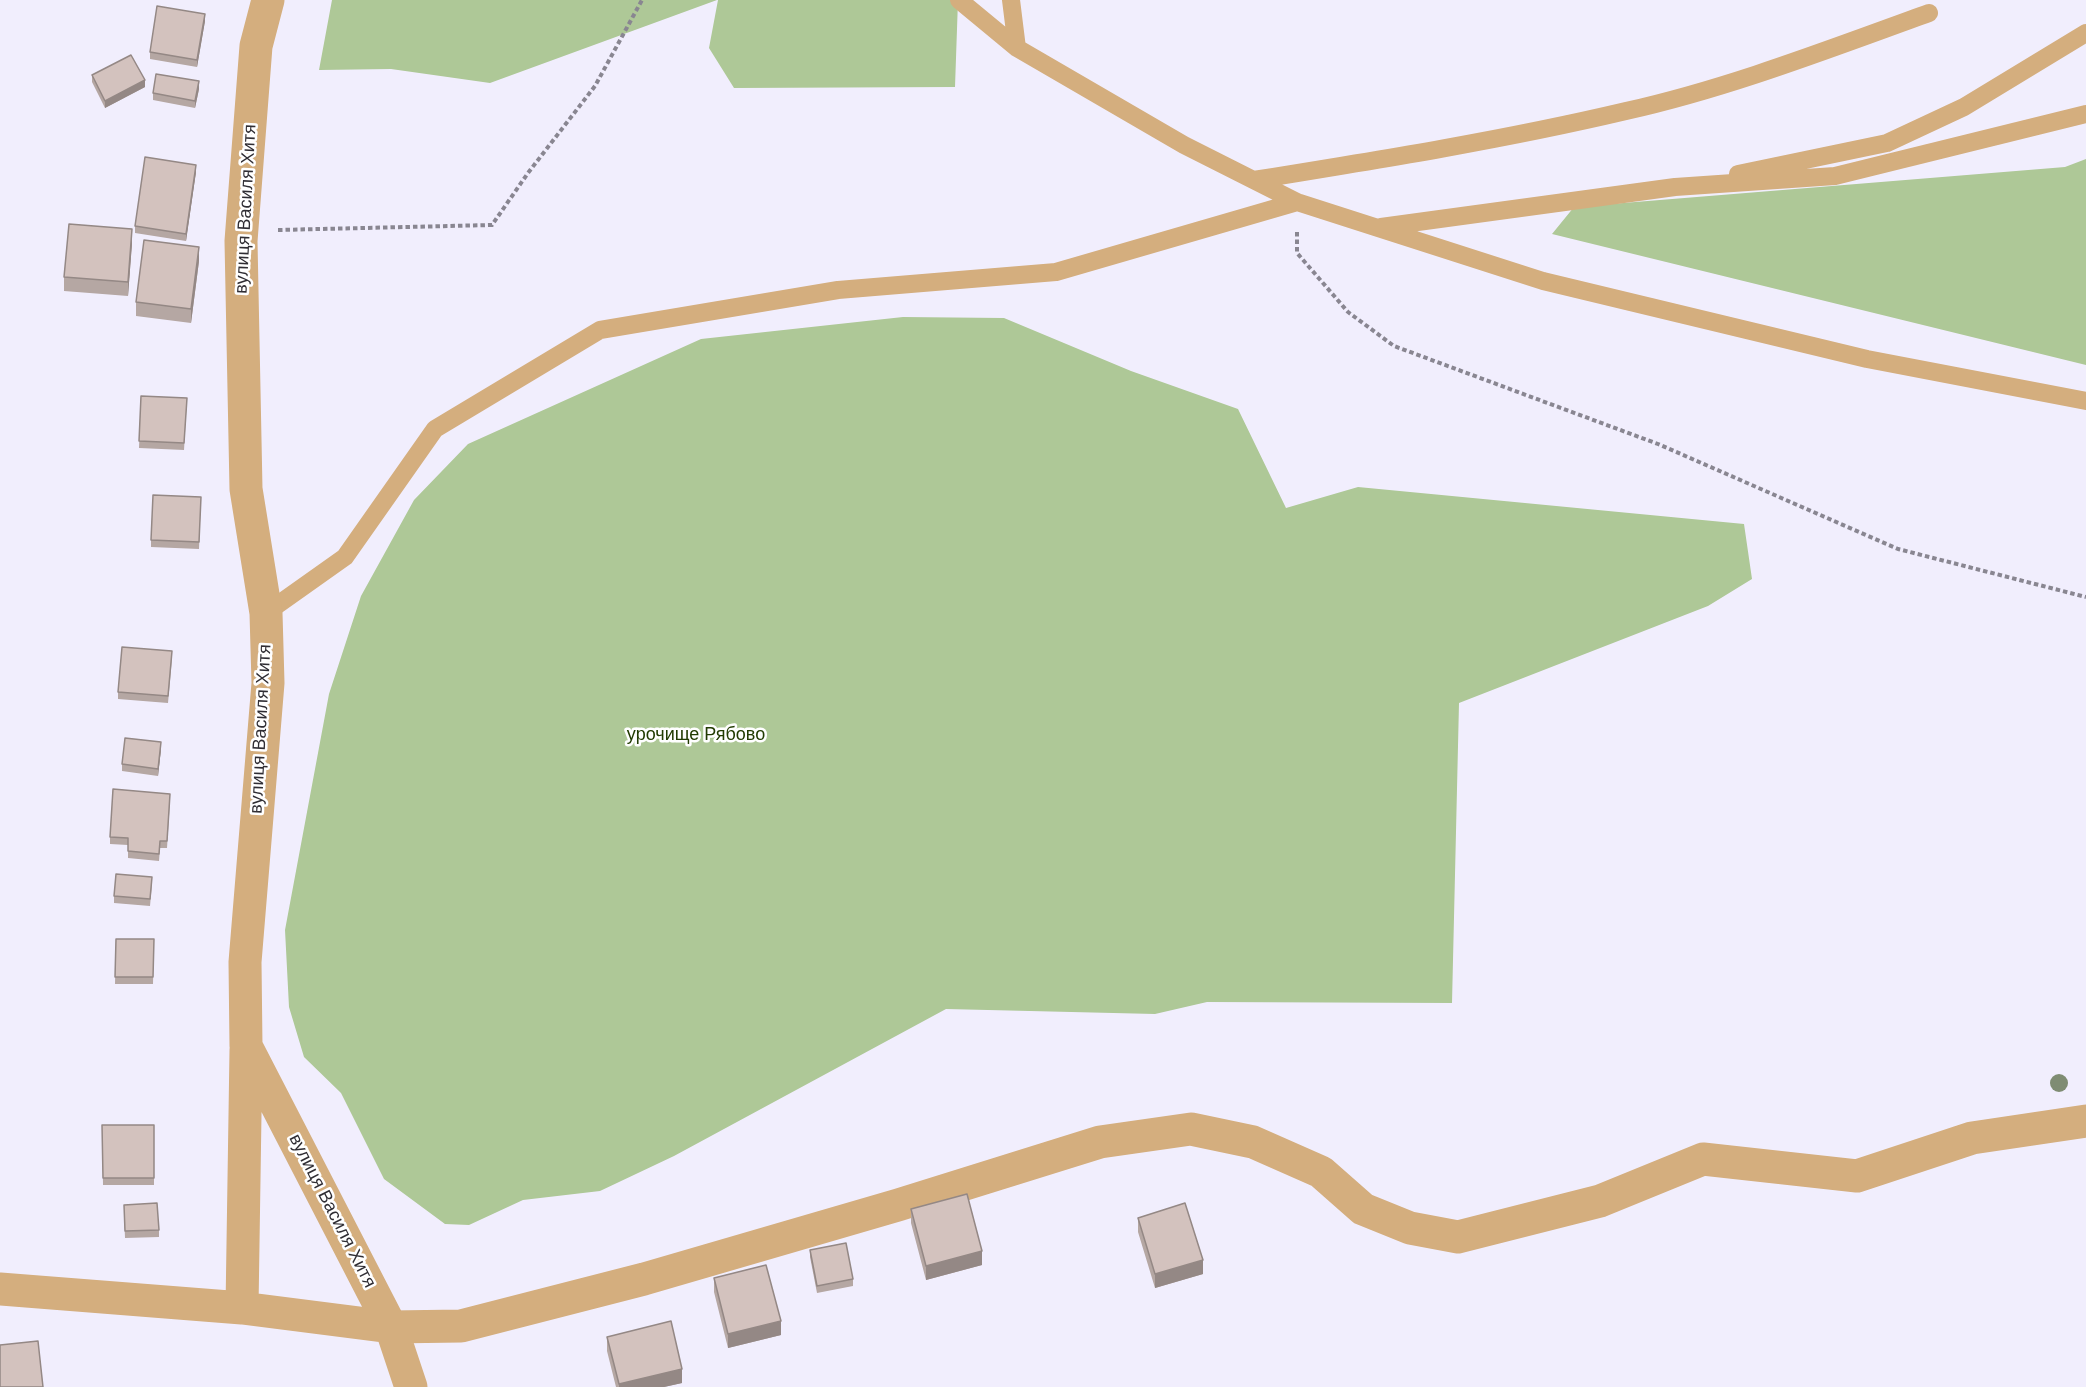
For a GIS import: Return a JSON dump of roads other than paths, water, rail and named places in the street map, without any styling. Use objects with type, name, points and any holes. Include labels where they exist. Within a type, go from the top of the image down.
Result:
[{"type":"street","name":"вулиця Василя Хитя","points":[[268,0],[256,46],[242,231],[246,489],[266,613],[268,683],[245,962],[246,1046],[391,1327],[411,1387]]},
{"type":"street","points":[[242,1308],[246,1046]]},
{"type":"street","points":[[0,1289],[242,1308],[391,1327],[460,1326],[644,1280],[1100,1143],[1191,1129],[1253,1142],[1321,1172],[1362,1209],[1410,1228],[1458,1237],[1600,1201],[1703,1159],[1857,1176],[1972,1138],[2086,1121]]},
{"type":"lane","points":[[959,0],[1017,48],[1184,145],[1297,202],[1566,286],[1867,359],[2086,401]]},
{"type":"lane","points":[[1011,0],[1017,48]]},
{"type":"lane","points":[[1254,180],[1423,153],[1627,111],[1756,75],[1929,13]]},
{"type":"lane","points":[[1675,187],[1887,143],[1964,107],[2086,33]]},
{"type":"lane","points":[[1377,227],[1675,187],[1835,176],[2086,114]]},
{"type":"lane","points":[[266,613],[345,557],[435,429],[600,330],[838,290],[1056,272],[1297,202]]},
{"type":"park label","name":"урочище Рябово","points":[[696,735]]}]
